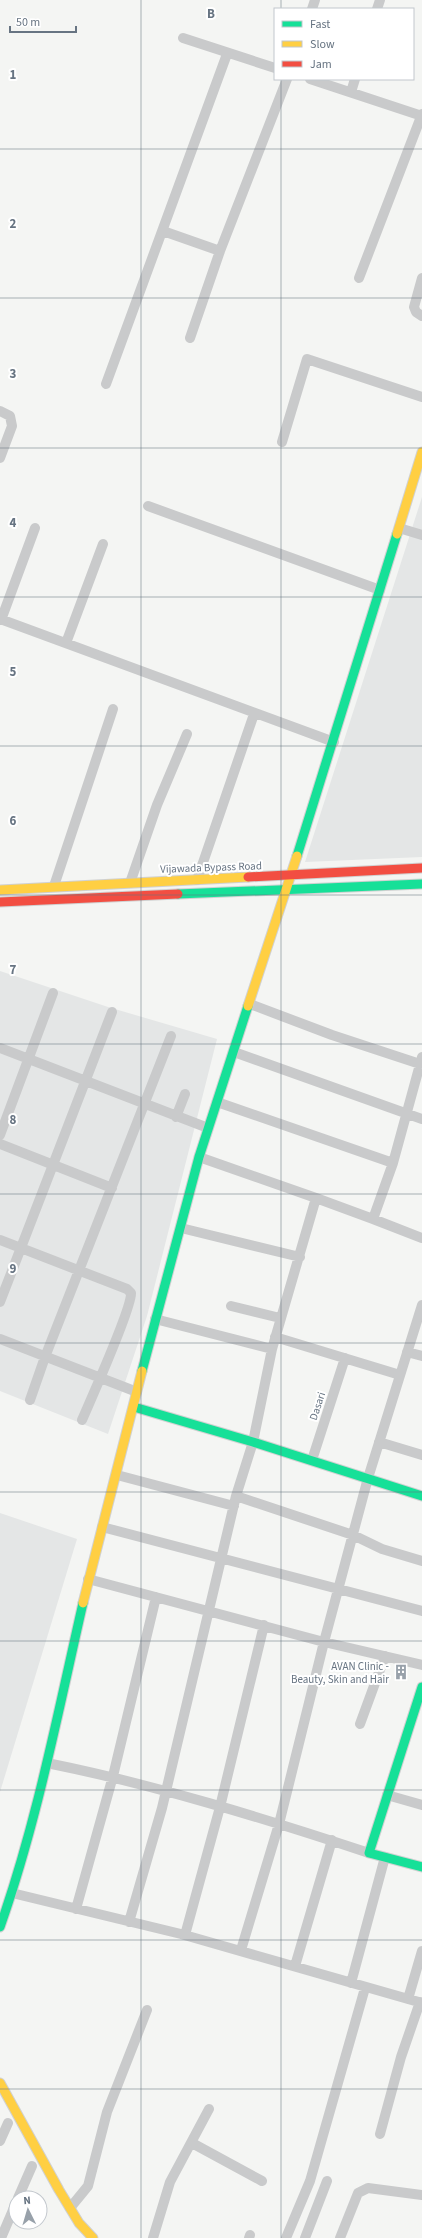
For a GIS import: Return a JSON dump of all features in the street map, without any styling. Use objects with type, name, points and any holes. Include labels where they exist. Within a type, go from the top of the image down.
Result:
[{"type":"main road","points":[[0,1927],[12,1893],[47,1763],[88,1579],[117,1475],[155,1319],[181,1228],[199,1157],[334,742],[422,454]]},
{"type":"main road","name":"Vijawada Bypass Road","points":[[0,890],[422,868]]},
{"type":"main road","points":[[0,902],[422,884]]},
{"type":"main road","points":[[134,1407],[312,1460],[422,1496]]},
{"type":"main road","points":[[421,1692],[369,1853],[422,1866]]},
{"type":"main road","points":[[0,2083],[70,2208],[79,2223],[93,2238]]},
{"type":"main road","points":[[3,2113],[15,2135]]},
{"type":"main road","points":[[30,2163],[39,2179]]},
{"type":"street","points":[[182,38],[227,54],[274,68]]},
{"type":"street","points":[[106,384],[227,54]]},
{"type":"street","points":[[190,338],[220,251],[287,80]]},
{"type":"street","points":[[313,80],[422,115],[359,278]]},
{"type":"street","points":[[351,92],[355,80]]},
{"type":"street","points":[[163,231],[220,251]]},
{"type":"street","points":[[422,278],[414,307],[416,312],[422,316]]},
{"type":"street","points":[[282,442],[307,359],[422,397]]},
{"type":"street","points":[[0,411],[10,416],[12,426],[0,458]]},
{"type":"street","points":[[148,506],[380,590]]},
{"type":"street","points":[[34,528],[1,619],[254,714],[334,742]]},
{"type":"street","points":[[399,528],[422,535]]},
{"type":"street","points":[[66,643],[102,544]]},
{"type":"street","points":[[54,886],[113,709]]},
{"type":"street","points":[[196,880],[254,714]]},
{"type":"street","points":[[130,883],[157,805],[186,734]]},
{"type":"street","points":[[0,1135],[53,993]]},
{"type":"street","points":[[250,1004],[332,1035],[421,1060],[393,1163],[373,1219]]},
{"type":"street","points":[[0,1302],[112,1012]]},
{"type":"street","points":[[30,1400],[45,1356],[112,1188],[170,1036]]},
{"type":"street","points":[[0,1048],[208,1128]]},
{"type":"street","points":[[234,1052],[422,1120]]},
{"type":"street","points":[[176,1116],[185,1094]]},
{"type":"street","points":[[217,1102],[393,1163]]},
{"type":"street","points":[[0,1144],[112,1188]]},
{"type":"street","points":[[199,1157],[316,1198],[422,1238]]},
{"type":"street","points":[[129,1922],[166,1792],[235,1501],[253,1442],[275,1337],[300,1257],[316,1198]]},
{"type":"street","points":[[181,1228],[300,1257]]},
{"type":"street","points":[[0,1240],[127,1289],[130,1293],[131,1299],[82,1420]]},
{"type":"street","points":[[231,1306],[280,1318]]},
{"type":"street","points":[[241,1950],[279,1824],[324,1642],[368,1478],[422,1307]]},
{"type":"street","points":[[155,1319],[272,1349]]},
{"type":"street","points":[[275,1337],[400,1375]]},
{"type":"street","points":[[0,1339],[137,1392]]},
{"type":"street","points":[[407,1352],[422,1356]]},
{"type":"street","name":"Dasari","points":[[312,1460],[345,1358]]},
{"type":"street","points":[[379,1442],[422,1455]]},
{"type":"street","points":[[117,1475],[235,1501],[353,1535],[382,1549],[422,1561]]},
{"type":"street","points":[[102,1527],[222,1557],[338,1590],[422,1611]]},
{"type":"street","points":[[88,1579],[209,1610],[324,1642],[422,1665]]},
{"type":"street","points":[[76,1909],[113,1776],[156,1597]]},
{"type":"street","points":[[185,1935],[220,1807],[264,1625]]},
{"type":"street","points":[[360,1724],[385,1656]]},
{"type":"street","points":[[47,1763],[113,1776],[279,1824],[369,1853]]},
{"type":"street","points":[[387,1795],[422,1805]]},
{"type":"street","points":[[295,1966],[332,1840]]},
{"type":"street","points":[[351,1983],[385,1857]]},
{"type":"street","points":[[12,1893],[241,1950],[365,1988],[421,2003],[395,2076],[380,2134]]},
{"type":"street","points":[[408,1999],[422,1951]]},
{"type":"street","points":[[286,2238],[310,2181],[365,1988]]},
{"type":"street","points":[[70,2208],[88,2186],[107,2112],[147,2010]]},
{"type":"street","points":[[153,2238],[170,2182],[209,2109]]},
{"type":"street","points":[[0,2141],[8,2123]]},
{"type":"street","points":[[192,2143],[262,2181]]},
{"type":"street","points":[[21,2190],[30,2163]]},
{"type":"street","points":[[305,2238],[327,2181]]},
{"type":"street","points":[[340,2238],[358,2193],[362,2190],[368,2188],[422,2194]]},
{"type":"street","points":[[1,2238],[8,2222]]},
{"type":"shaded area","points":[[422,497],[422,857],[305,862]]},
{"type":"shaded area","points":[[0,971],[108,1007],[217,1039],[147,1316],[108,1434],[0,1391]]},
{"type":"shaded area","points":[[0,1513],[77,1539],[0,1792]]},
{"type":"traffic: fast","points":[[297,856],[397,534]]},
{"type":"traffic: fast","points":[[178,894],[422,884]]},
{"type":"traffic: fast","points":[[142,1371],[199,1157],[248,1006]]},
{"type":"traffic: fast","points":[[134,1407],[253,1442],[422,1496]]},
{"type":"traffic: fast","points":[[0,1927],[36,1807],[56,1726],[83,1603]]},
{"type":"traffic: fast","points":[[422,1687],[369,1853],[422,1867]]},
{"type":"traffic: slow","points":[[397,534],[422,452]]},
{"type":"traffic: slow","points":[[248,1006],[297,856]]},
{"type":"traffic: slow","points":[[0,890],[248,877]]},
{"type":"traffic: slow","points":[[83,1603],[142,1371]]},
{"type":"traffic: slow","points":[[0,2083],[59,2190],[79,2223],[93,2238]]},
{"type":"traffic: jam","points":[[248,877],[422,868]]},
{"type":"traffic: jam","points":[[0,902],[178,894]]},
{"type":"place","name":"AVAN Clinic - Beauty, Skin and Hair","points":[[401,1672]]}]
